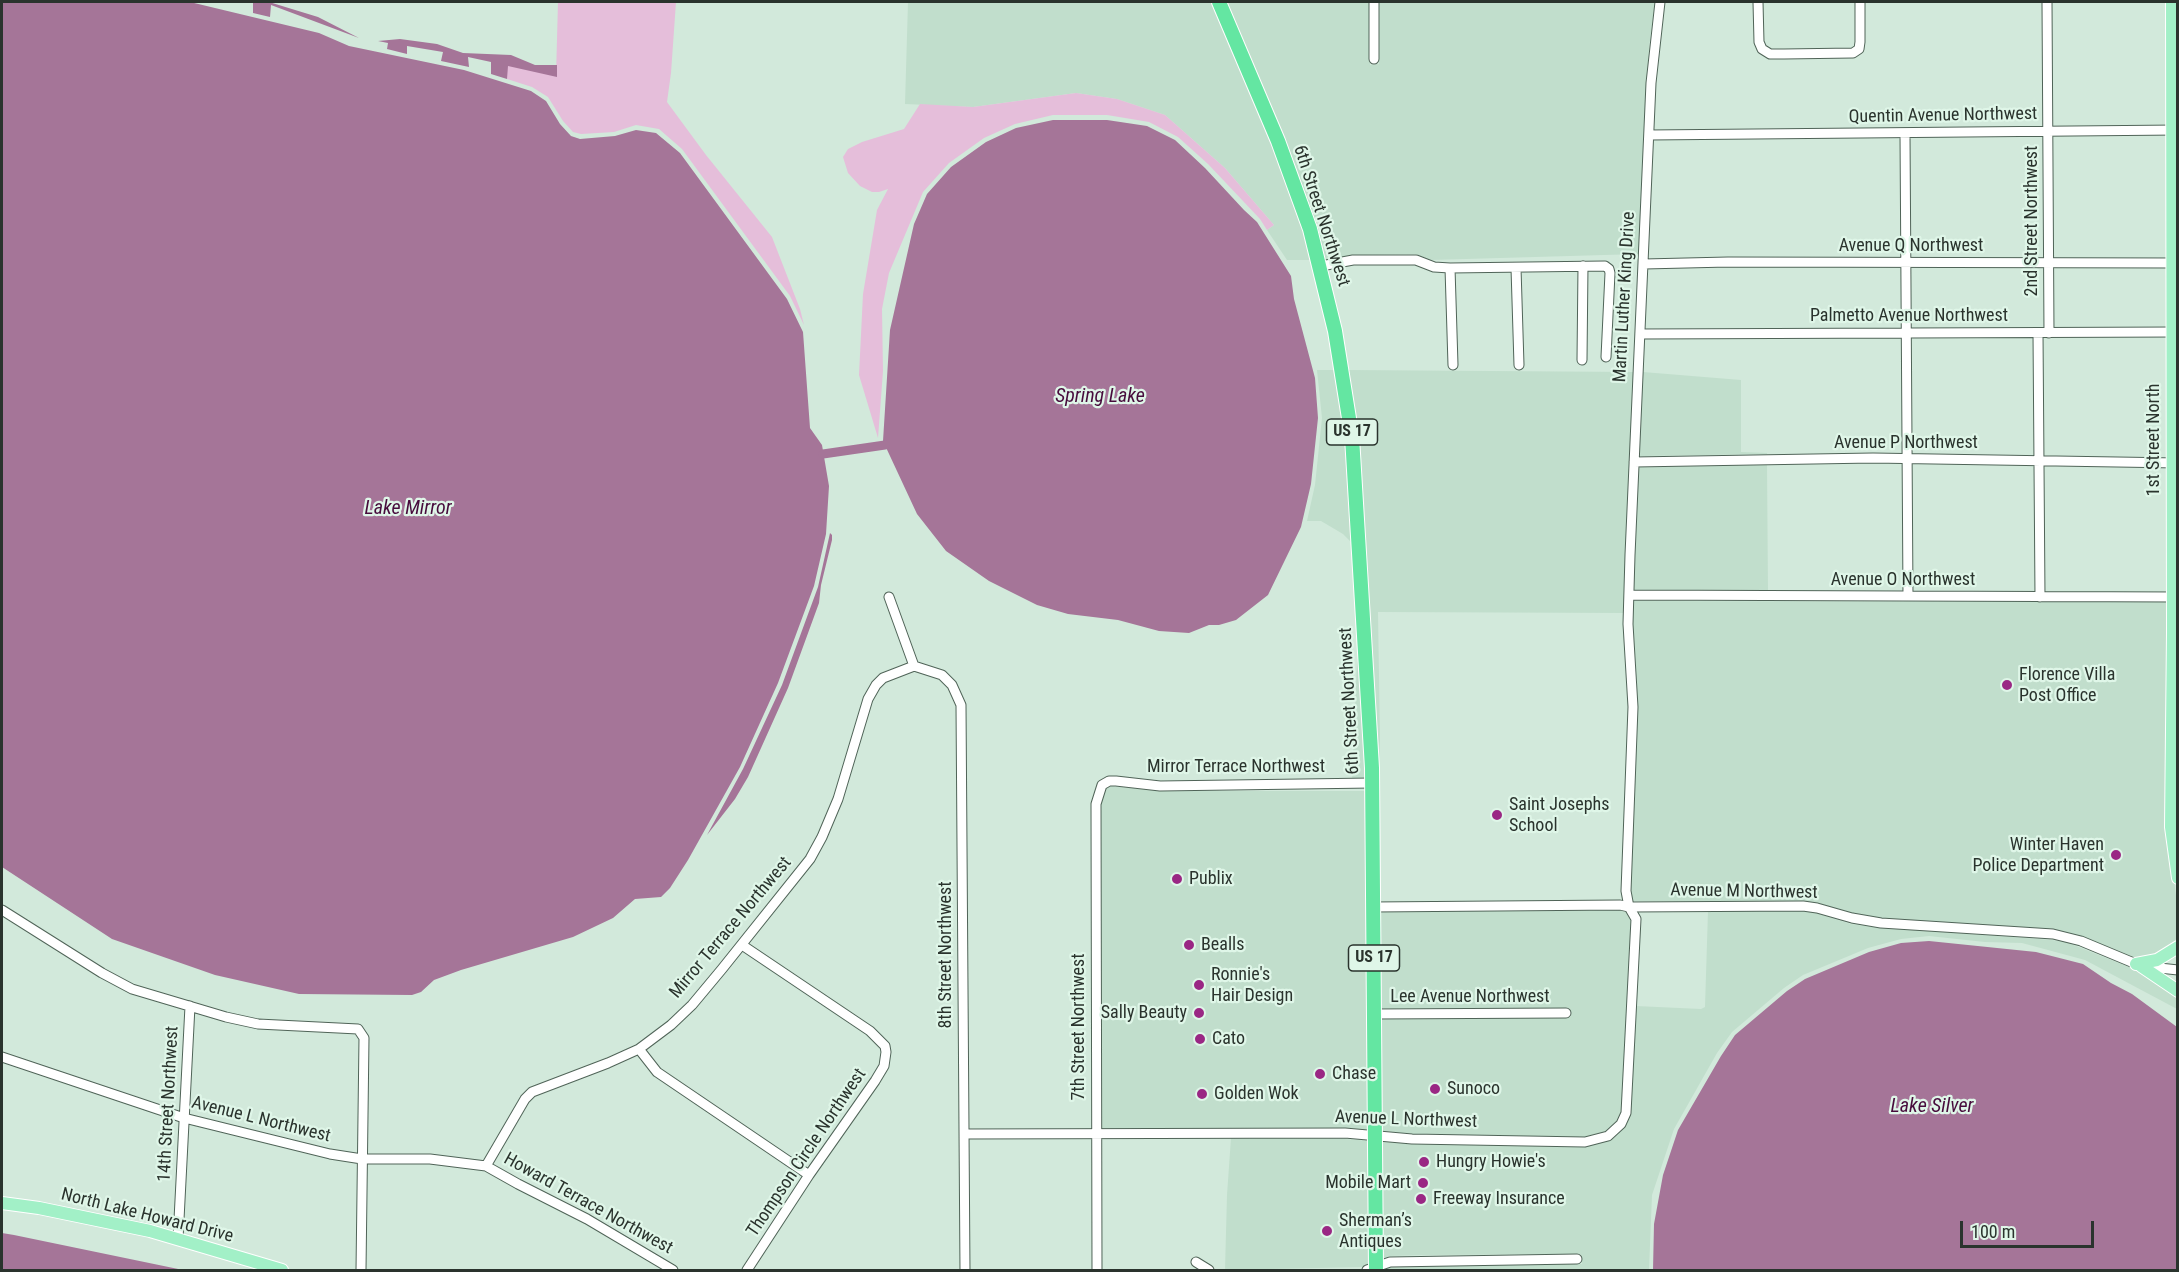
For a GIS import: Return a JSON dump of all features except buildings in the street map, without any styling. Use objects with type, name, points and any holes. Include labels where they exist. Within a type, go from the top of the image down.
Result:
[{"type":"highway","name":"6th Street Northwest","points":[[1219,2],[1278,141],[1320,266],[1335,331],[1352,437],[1372,783],[1375,1136],[1373,1269]]},
{"type":"main road","name":"1st Street North","points":[[2172,2],[2175,130],[2175,597],[2171,816],[2178,878]]},
{"type":"main road","points":[[2139,965],[2157,960],[2178,947]]},
{"type":"main road","points":[[2139,965],[2178,992]]},
{"type":"main road","name":"North Lake Howard Drive","points":[[2,1203],[77,1216],[178,1239],[282,1270]]},
{"type":"street","points":[[1374,2],[1374,59]]},
{"type":"street","name":"Martin Luther King Drive","points":[[1629,595],[1649,135],[1654,48],[1660,2]]},
{"type":"street","points":[[1758,2],[1758,42],[1763,50],[1770,54],[1839,54],[1853,53],[1860,42],[1860,2]]},
{"type":"street","name":"2nd Street Northwest","points":[[2047,2],[2049,333]]},
{"type":"street","name":"Quentin Avenue Northwest","points":[[1649,135],[2175,130]]},
{"type":"street","points":[[1905,134],[1908,596]]},
{"type":"street","points":[[1320,266],[1353,260],[1416,260],[1434,267],[1450,268],[1605,266],[1609,268],[1606,357]]},
{"type":"street","name":"Avenue Q Northwest","points":[[1644,264],[2175,263]]},
{"type":"street","points":[[1582,360],[1583,266]]},
{"type":"street","points":[[1450,268],[1453,365]]},
{"type":"street","points":[[1516,268],[1519,365]]},
{"type":"street","name":"Palmetto Avenue Northwest","points":[[1640,334],[2175,332]]},
{"type":"street","points":[[2038,333],[2040,597]]},
{"type":"street","name":"Avenue P Northwest","points":[[1634,462],[1907,459],[2175,463]]},
{"type":"street","name":"Avenue O Northwest","points":[[1629,595],[2175,597]]},
{"type":"street","name":"Avenue L Northwest","points":[[964,1134],[1345,1133],[1412,1139],[1585,1142],[1608,1136],[1621,1124],[1626,1113],[1636,919],[1629,907],[1626,891],[1633,685],[1628,624],[1629,595]]},
{"type":"street","points":[[889,597],[914,666]]},
{"type":"street","name":"Mirror Terrace Northwest","points":[[486,1166],[525,1099],[532,1092],[639,1049],[671,1025],[692,1005],[814,852],[832,817],[868,699],[880,679],[914,666]]},
{"type":"street","name":"8th Street Northwest","points":[[914,666],[942,675],[952,685],[962,705],[965,1270]]},
{"type":"street","name":"Mirror Terrace Northwest","points":[[1102,785],[1109,781],[1160,786],[1372,783]]},
{"type":"street","name":"7th Street Northwest","points":[[1097,1270],[1096,804],[1102,785]]},
{"type":"street","name":"Avenue M Northwest","points":[[1373,907],[1620,905],[1629,907],[1810,907],[1872,922],[2053,934],[2080,941],[2139,965],[2178,970]]},
{"type":"street","points":[[2,910],[122,985],[258,1024],[358,1029],[364,1038],[361,1270]]},
{"type":"street","name":"Thompson Circle Northwest","points":[[742,945],[870,1031],[885,1046],[886,1060],[747,1270]]},
{"type":"street","name":"14th Street Northwest","points":[[178,1239],[190,1006]]},
{"type":"street","name":"Lee Avenue Northwest","points":[[1374,1014],[1566,1013]]},
{"type":"street","points":[[639,1049],[657,1072],[809,1175]]},
{"type":"street","name":"Avenue L Northwest","points":[[2,1057],[184,1118],[330,1154],[362,1159],[429,1160],[486,1166]]},
{"type":"street","name":"Howard Terrace Northwest","points":[[486,1166],[597,1225],[673,1270]]},
{"type":"street","points":[[1373,1269],[1390,1262],[1577,1259]]},
{"type":"street","points":[[1196,1262],[1209,1270]]},
{"type":"shaded area","points":[[558,2],[676,2],[667,102],[772,237],[804,325],[790,296],[682,149],[659,129],[636,125],[614,132],[581,134],[573,132],[548,97],[532,87],[507,79],[507,65],[556,76]]},
{"type":"shaded area","points":[[908,2],[1214,2],[1274,143],[1314,260],[1287,260],[1267,230],[1274,225],[1225,168],[1165,115],[1117,99],[1076,93],[973,107],[905,104]]},
{"type":"shaded area","points":[[1224,2],[1369,2],[1370,65],[1379,64],[1378,2],[1655,2],[1649,48],[1639,254],[1431,260],[1415,254],[1353,255],[1324,260]]},
{"type":"shaded area","points":[[1076,93],[1117,99],[1165,115],[1225,168],[1274,225],[1267,230],[1260,219],[1208,164],[1178,137],[1149,122],[1107,115],[1053,115],[1015,124],[984,138],[949,163],[923,192],[889,273],[882,309],[883,371],[878,438],[859,375],[863,294],[877,210],[888,189],[872,192],[860,186],[848,173],[843,157],[848,149],[862,142],[904,129],[920,104],[973,107]]},
{"type":"shaded area","points":[[1317,370],[1338,370],[1343,400],[1353,544],[1343,534],[1321,521],[1307,521],[1315,485],[1322,418]]},
{"type":"shaded area","points":[[1347,370],[1634,372],[1624,613],[1378,612],[1380,738],[1377,827]]},
{"type":"shaded area","points":[[1643,372],[1741,380],[1741,452],[1767,454],[1639,456]]},
{"type":"shaded area","points":[[1767,465],[1768,591],[1633,590],[1638,467]]},
{"type":"shaded area","points":[[1633,601],[2168,602],[2167,827],[2177,903],[2178,934],[2173,946],[2156,955],[2136,958],[2082,936],[2054,929],[1881,918],[1803,901],[1633,901],[1631,890],[1637,685]]},
{"type":"shaded area","points":[[1359,616],[1368,780],[1352,780]]},
{"type":"shaded area","points":[[1110,786],[1160,791],[1368,791],[1371,1130],[1345,1128],[1100,1128],[1100,804],[1105,788]]},
{"type":"shaded area","points":[[1620,910],[1627,912],[1631,920],[1622,1111],[1617,1121],[1606,1131],[1585,1137],[1413,1134],[1380,1131],[1379,1019],[1571,1017],[1570,1008],[1379,1009],[1378,912]]},
{"type":"shaded area","points":[[1708,911],[1803,911],[1851,924],[1872,927],[2066,942],[2139,971],[2177,998],[2177,1009],[2085,960],[2022,943],[1929,936],[1901,939],[1868,948],[1803,975],[1784,988],[1732,1032],[1717,1053],[1674,1129],[1652,1195],[1649,1270],[1381,1270],[1390,1267],[1423,1265],[1582,1264],[1581,1254],[1422,1255],[1389,1256],[1381,1259],[1380,1141],[1412,1144],[1585,1147],[1611,1140],[1624,1128],[1631,1113],[1636,1006],[1701,1009],[1705,1007]]},
{"type":"shaded area","points":[[1231,1138],[1371,1141],[1372,1263],[1363,1267],[1225,1270]]},
{"type":"water","name":"Lake Mirror","points":[[2,2],[190,2],[319,33],[349,46],[464,70],[531,91],[546,101],[560,124],[571,136],[580,139],[615,136],[636,130],[656,133],[680,153],[787,299],[803,332],[810,428],[822,445],[829,486],[826,534],[814,586],[778,683],[740,767],[688,860],[670,888],[661,897],[635,899],[613,918],[573,937],[461,970],[434,980],[421,992],[412,995],[299,994],[215,975],[112,939],[2,867]]},
{"type":"water","points":[[253,2],[269,2],[318,17],[359,38],[271,5],[270,17],[253,13]]},
{"type":"water","points":[[400,39],[437,44],[463,53],[511,55],[535,65],[557,65],[557,77],[508,66],[507,79],[491,74],[491,62],[468,57],[469,67],[441,61],[443,52],[407,46],[407,54],[387,49],[388,43],[378,41]]},
{"type":"water","name":"Spring Lake","points":[[1053,120],[1107,120],[1147,126],[1175,140],[1257,222],[1291,276],[1294,299],[1315,378],[1318,418],[1311,484],[1301,527],[1268,595],[1236,620],[1219,625],[1209,625],[1189,633],[1159,631],[1118,620],[1068,614],[1037,605],[989,581],[946,551],[917,514],[883,441],[890,330],[914,224],[927,194],[951,167],[986,142],[1016,128]]},
{"type":"water","points":[[830,533],[832,540],[819,603],[788,688],[748,777],[735,799],[707,835],[743,769],[782,685],[818,587]]},
{"type":"water","name":"Lake Silver","points":[[1929,941],[2036,952],[2083,964],[2132,994],[2177,1027],[2177,1270],[1653,1270],[1654,1224],[1663,1175],[1678,1130],[1735,1035],[1787,991],[1805,979],[1869,952],[1901,943]]},
{"type":"water","points":[[2,1233],[14,1235],[183,1270],[2,1270]]},
{"type":"waterway","points":[[823,454],[885,445]]},
{"type":"place","name":"Florence Villa Post Office","points":[[2007,685]]},
{"type":"place","name":"Saint Josephs School","points":[[1497,815]]},
{"type":"place","name":"Winter Haven Police Department","points":[[2116,855]]},
{"type":"place","name":"Publix","points":[[1177,879]]},
{"type":"place","name":"Bealls","points":[[1189,945]]},
{"type":"place","name":"Ronnie's Hair Design","points":[[1199,985]]},
{"type":"place","name":"Sally Beauty","points":[[1199,1013]]},
{"type":"place","name":"Cato","points":[[1200,1039]]},
{"type":"place","name":"Chase","points":[[1320,1074]]},
{"type":"place","name":"Sunoco","points":[[1435,1089]]},
{"type":"place","name":"Golden Wok","points":[[1202,1094]]},
{"type":"place","name":"Hungry Howie's","points":[[1424,1162]]},
{"type":"place","name":"Mobile Mart","points":[[1423,1183]]},
{"type":"place","name":"Freeway Insurance","points":[[1421,1199]]},
{"type":"place","name":"Sherman’s Antiques","points":[[1327,1231]]}]
